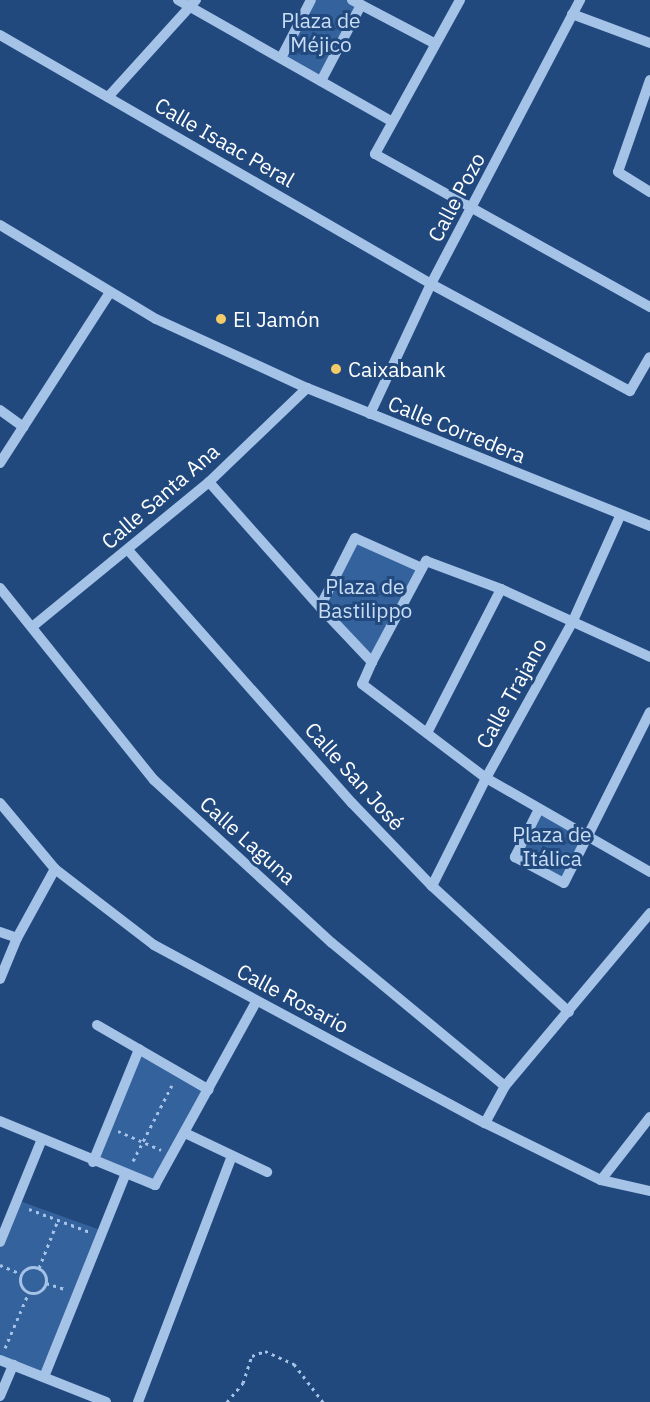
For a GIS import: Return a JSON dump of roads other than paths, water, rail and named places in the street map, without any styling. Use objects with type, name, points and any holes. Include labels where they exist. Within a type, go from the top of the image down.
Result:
[{"type":"street","points":[[178,0],[193,3],[281,58],[391,121]]},
{"type":"street","points":[[281,58],[312,0]]},
{"type":"street","points":[[460,0],[434,43],[375,154],[474,206],[650,308]]},
{"type":"street","name":"Calle Pozo","points":[[370,414],[431,284],[474,206],[580,0]]},
{"type":"street","points":[[321,81],[357,2],[434,43]]},
{"type":"street","points":[[108,97],[193,3]]},
{"type":"street","points":[[572,14],[650,43]]},
{"type":"street","name":"Calle Isaac Peral","points":[[0,35],[431,284],[630,391],[650,357]]},
{"type":"street","points":[[650,80],[618,172],[650,192]]},
{"type":"street","name":"Calle Corredera","points":[[0,225],[109,294],[307,388],[620,516],[650,526]]},
{"type":"street","points":[[0,464],[109,294]]},
{"type":"street","name":"Calle Santa Ana","points":[[32,627],[209,482],[307,388]]},
{"type":"street","points":[[0,410],[23,427]]},
{"type":"street","points":[[209,482],[372,662]]},
{"type":"street","name":"Calle Trajano","points":[[432,886],[486,778],[572,623],[620,516]]},
{"type":"street","points":[[320,607],[355,538],[422,568]]},
{"type":"street","name":"Calle San José","points":[[128,550],[352,803],[432,886],[569,1012]]},
{"type":"street","points":[[650,657],[501,589],[426,561],[362,684],[486,778],[650,872]]},
{"type":"street","name":"Calle Laguna","points":[[0,588],[154,780],[332,943],[506,1086]]},
{"type":"street","points":[[427,733],[501,589]]},
{"type":"street","points":[[538,809],[514,857],[564,883],[590,838],[650,712]]},
{"type":"street","name":"Calle Rosario","points":[[0,803],[56,869],[154,945],[256,1002],[485,1123],[601,1180],[650,1191]]},
{"type":"street","points":[[0,979],[17,938],[56,869]]},
{"type":"street","points":[[485,1123],[506,1086],[650,913]]},
{"type":"street","points":[[0,932],[17,938]]},
{"type":"street","points":[[0,1122],[125,1176],[155,1185],[174,1155],[256,1002]]},
{"type":"street","points":[[97,1024],[209,1090]]},
{"type":"street","points":[[93,1162],[139,1049]]},
{"type":"street","points":[[601,1180],[650,1117]]},
{"type":"street","points":[[185,1133],[267,1172]]},
{"type":"street","points":[[0,1242],[42,1139]]},
{"type":"street","points":[[138,1402],[232,1156]]},
{"type":"street","points":[[44,1377],[125,1176]]},
{"type":"street","points":[[2,1355],[13,1365],[106,1402]]},
{"type":"street","points":[[0,1396],[13,1365]]},
{"type":"place","name":"El Jamón","points":[[221,319]]},
{"type":"place","name":"Caixabank","points":[[336,369]]},
{"type":"park label","name":"Plaza de Méjico","points":[[321,32]]},
{"type":"park label","name":"Plaza de Bastilippo","points":[[365,598]]},
{"type":"park label","name":"Plaza de Itálica","points":[[552,846]]}]
